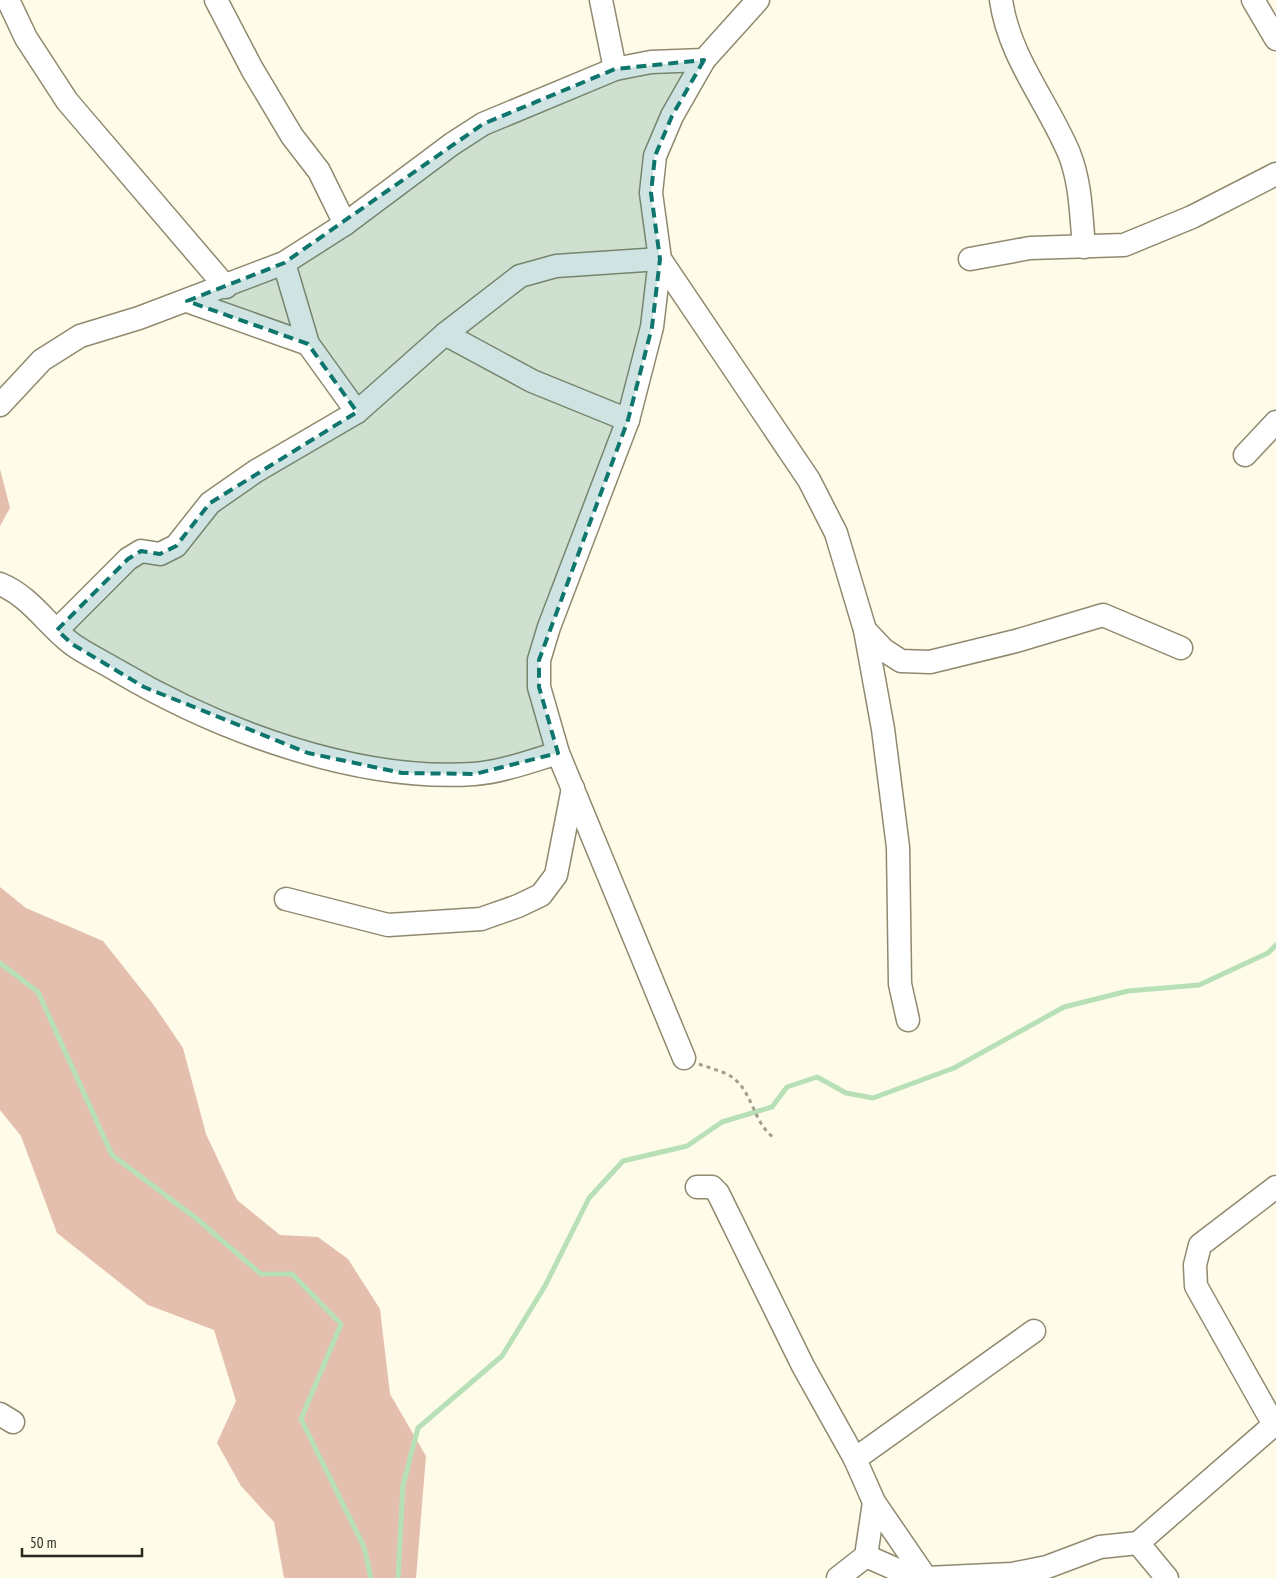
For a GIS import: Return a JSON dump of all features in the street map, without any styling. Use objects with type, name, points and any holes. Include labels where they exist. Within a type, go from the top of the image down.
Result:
[{"type":"street","points":[[8,0],[26,38],[67,101],[226,287]]},
{"type":"street","points":[[216,0],[252,68],[292,136],[319,171],[345,224]]},
{"type":"street","points":[[601,0],[615,69]]},
{"type":"street","points":[[684,1058],[558,753],[540,687],[540,660],[549,627],[628,420],[652,328],[660,259],[651,193],[655,156],[672,116],[704,60],[758,0]]},
{"type":"street","points":[[1001,0],[1004,24],[1027,75],[1068,153],[1079,185],[1084,247]]},
{"type":"street","points":[[1253,0],[1276,39]]},
{"type":"street","points":[[0,405],[42,360],[80,336],[187,301],[284,263],[345,224],[483,124],[615,69],[651,62],[704,60]]},
{"type":"street","points":[[970,259],[1030,248],[1124,245],[1192,217],[1276,174]]},
{"type":"street","points":[[57,630],[128,559],[141,551],[160,554],[176,546],[210,503],[256,471],[357,412],[445,334],[520,276],[540,268],[660,259]]},
{"type":"street","points":[[660,259],[809,480],[836,533],[865,630],[884,729],[898,847],[900,984],[908,1020]]},
{"type":"street","points":[[284,263],[308,344],[357,412]]},
{"type":"street","points":[[187,301],[308,344]]},
{"type":"street","points":[[445,334],[532,381],[628,420]]},
{"type":"street","points":[[1245,455],[1276,422]]},
{"type":"street","points":[[0,584],[15,590],[72,644],[144,686],[197,712],[308,753],[402,773],[474,774],[525,763],[558,753]]},
{"type":"street","points":[[865,630],[884,650],[901,661],[930,662],[1016,641],[1103,614],[1181,648]]},
{"type":"street","points":[[286,899],[388,925],[481,918],[518,906],[541,895],[556,875],[574,788]]},
{"type":"street","points":[[697,1187],[712,1187],[718,1193],[803,1366],[855,1459],[874,1502],[926,1578]]},
{"type":"street","points":[[866,1556],[900,1571],[926,1578],[1012,1574],[1047,1567],[1100,1547],[1138,1542],[1275,1423],[1196,1286],[1195,1265],[1200,1245],[1276,1187]]},
{"type":"street","points":[[855,1459],[1034,1331]]},
{"type":"street","points":[[838,1578],[866,1556],[874,1502]]},
{"type":"street","points":[[1138,1542],[1166,1578]]},
{"type":"path","points":[[684,1058],[732,1077],[748,1096],[762,1129],[773,1137]]},
{"type":"highlighted area","points":[[704,60],[672,116],[655,156],[651,193],[660,259],[652,327],[628,420],[539,660],[539,687],[558,753],[475,774],[402,773],[308,753],[144,687],[72,644],[57,630],[128,559],[141,551],[160,554],[176,546],[210,503],[357,412],[308,344],[187,301],[284,263],[483,124],[615,69]]},
{"type":"shaded area","points":[[0,469],[10,508],[0,526]]},
{"type":"shaded area","points":[[0,887],[26,908],[103,941],[153,1004],[183,1048],[206,1134],[237,1200],[280,1235],[318,1237],[348,1259],[380,1309],[390,1394],[426,1456],[416,1578],[284,1578],[274,1522],[241,1486],[217,1443],[236,1401],[214,1330],[148,1305],[57,1233],[21,1136],[0,1110]]},
{"type":"waterway","points":[[398,1578],[403,1485],[418,1428],[502,1356],[545,1286],[589,1198],[623,1161],[687,1146],[722,1122],[772,1107],[787,1087],[817,1077],[846,1093],[873,1098],[954,1068],[1064,1007],[1128,991],[1199,985],[1268,953],[1276,945]]},
{"type":"waterway","points":[[0,963],[38,992],[112,1155],[197,1219],[261,1274],[292,1274],[341,1324],[301,1419],[364,1547],[371,1578]]}]
